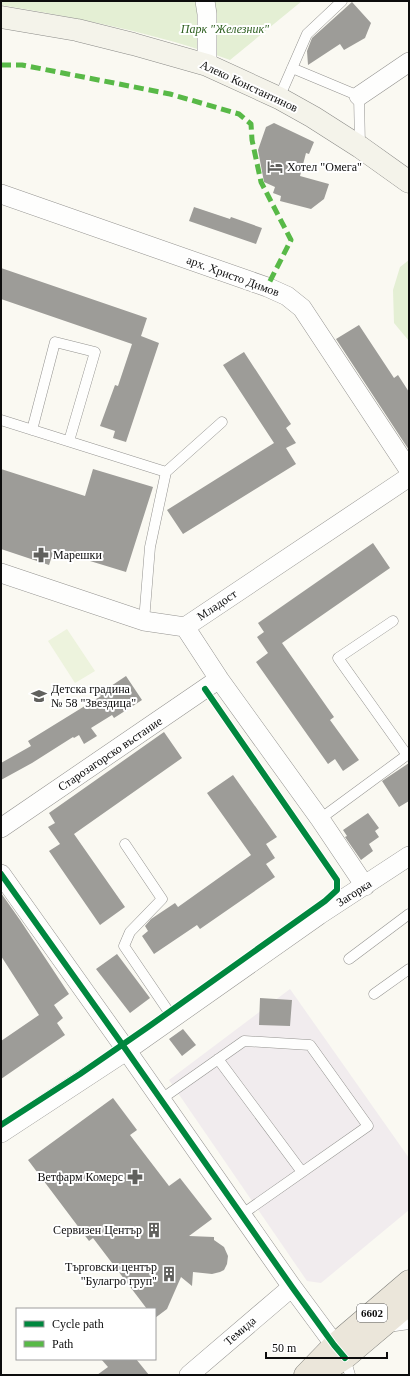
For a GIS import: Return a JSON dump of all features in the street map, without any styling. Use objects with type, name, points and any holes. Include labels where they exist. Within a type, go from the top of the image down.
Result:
[{"type":"main road","name":"6602","points":[[305,1375],[343,1360],[409,1282]]},
{"type":"main road","name":"6602","points":[[319,1375],[343,1360],[409,1304]]},
{"type":"street","points":[[205,1],[207,14],[207,65]]},
{"type":"street","name":"Алеко Константинов","points":[[1,17],[76,30],[207,65],[279,98],[360,147],[409,182]]},
{"type":"street","points":[[359,96],[409,62]]},
{"type":"street","name":"арх. Христо Димов","points":[[1,194],[267,287],[287,296],[302,308],[409,470]]},
{"type":"street","name":"Младост","points":[[1,573],[144,620],[185,627],[409,477]]},
{"type":"street","points":[[185,627],[219,679],[320,819],[365,886]]},
{"type":"street","name":"Старозагорско въстание","points":[[1,828],[219,679]]},
{"type":"street","name":"Загорка","points":[[1,1133],[126,1051],[319,915],[409,856]]},
{"type":"street","points":[[1,874],[343,1360]]},
{"type":"street","name":"Темида","points":[[189,1375],[292,1287]]},
{"type":"lane","points":[[279,98],[307,34],[342,1]]},
{"type":"lane","points":[[292,68],[359,96],[360,147]]},
{"type":"lane","points":[[32,430],[55,342],[95,352],[69,441]]},
{"type":"lane","points":[[1,420],[166,472]]},
{"type":"lane","points":[[144,620],[150,547],[166,472],[222,422]]},
{"type":"lane","points":[[320,819],[407,755],[338,658],[393,620]]},
{"type":"lane","points":[[125,844],[162,899],[130,932],[124,946],[173,1018]]},
{"type":"lane","points":[[349,959],[409,914]]},
{"type":"lane","points":[[374,994],[409,969]]},
{"type":"lane","points":[[160,1100],[244,1041],[310,1045],[368,1126],[241,1215]]},
{"type":"lane","points":[[218,1059],[302,1172]]},
{"type":"lane","points":[[380,1328],[409,1324]]},
{"type":"shaded area","points":[[290,989],[409,1158],[409,1210],[321,1283],[307,1281],[169,1080]]},
{"type":"green space","name":"Парк \"Железник\"","points":[[1,1],[302,1],[230,60],[202,50],[145,34],[59,15],[1,5]]},
{"type":"green space","points":[[409,260],[409,341],[394,323],[393,290],[400,267]]},
{"type":"green space","points":[[67,629],[95,671],[75,683],[48,641]]},
{"type":"building","points":[[352,2],[371,23],[365,38],[344,50],[340,44],[308,65],[307,51],[312,38]]},
{"type":"building","name":"Хотел \"Омега\"","points":[[274,123],[314,142],[309,154],[306,153],[300,176],[329,184],[324,199],[311,209],[280,201],[281,196],[273,193],[275,187],[264,182],[258,150],[266,127]]},
{"type":"building","points":[[194,207],[230,219],[231,217],[262,228],[256,244],[189,221]]},
{"type":"building","points":[[1,268],[147,318],[141,336],[159,343],[126,442],[113,438],[115,431],[100,426],[115,385],[118,386],[132,344],[1,299]]},
{"type":"building","points":[[359,325],[394,378],[398,375],[409,392],[409,450],[336,339]]},
{"type":"building","points":[[244,352],[291,424],[286,428],[296,443],[286,448],[296,464],[183,534],[167,510],[274,443],[223,365]]},
{"type":"building","points":[[1,469],[85,496],[93,469],[153,487],[126,572],[54,550],[49,565],[1,549]]},
{"type":"building","points":[[373,543],[390,568],[282,643],[334,717],[330,720],[359,760],[343,771],[335,759],[328,764],[256,662],[268,653],[257,637],[264,632],[258,623]]},
{"type":"building","points":[[126,676],[142,700],[114,718],[112,715],[91,728],[97,736],[84,744],[79,735],[74,738],[73,737],[32,763],[1,780],[1,763],[31,746],[28,741],[101,696],[99,694]]},
{"type":"building","points":[[164,732],[182,758],[74,834],[125,907],[100,925],[49,851],[60,844],[48,827],[55,823],[49,813]]},
{"type":"building","points":[[409,763],[409,801],[399,807],[382,781]]},
{"type":"building","points":[[233,775],[277,837],[266,844],[275,858],[266,864],[275,877],[200,929],[197,925],[154,954],[142,936],[148,931],[145,926],[151,919],[175,903],[178,907],[251,855],[207,793]]},
{"type":"building","points":[[368,813],[379,828],[375,831],[379,837],[369,844],[373,851],[361,860],[345,837],[347,836],[343,830]]},
{"type":"building","points":[[1,893],[69,994],[54,1005],[63,1018],[57,1023],[65,1035],[1,1079],[1,1041],[39,1015],[1,956]]},
{"type":"building","points":[[117,954],[150,998],[130,1013],[96,969]]},
{"type":"building","points":[[260,998],[292,1000],[290,1026],[259,1025]]},
{"type":"building","points":[[183,1029],[196,1045],[182,1056],[169,1039]]},
{"type":"building","points":[[113,1098],[137,1130],[130,1135],[169,1186],[180,1178],[212,1219],[189,1236],[214,1237],[214,1240],[224,1247],[228,1256],[227,1264],[224,1270],[212,1274],[193,1272],[192,1286],[181,1277],[167,1309],[156,1317],[156,1308],[146,1308],[93,1238],[89,1241],[28,1160]]},
{"type":"building","points":[[102,1360],[137,1360],[149,1375],[97,1375],[108,1367]]},
{"type":"marked path","points":[[1,65],[22,65],[170,94],[239,114],[251,124],[252,140],[261,182],[291,240],[267,287]]},
{"type":"cycle path","points":[[1,1125],[80,1074],[148,1027],[325,901],[337,890],[337,880],[205,689]]},
{"type":"cycle path","points":[[1,874],[292,1287],[345,1358]]},
{"type":"place","name":"Хотел \"Омега\"","points":[[275,167]]},
{"type":"place","name":"Марешки","points":[[41,555]]},
{"type":"place","name":"Детска градина № 58 \"Звездица\"","points":[[39,696]]},
{"type":"place","name":"Ветфарм Комерс","points":[[135,1177]]},
{"type":"place","name":"Сервизен Център","points":[[154,1230]]},
{"type":"place","name":"Търговски център \"Булагро груп\"","points":[[169,1274]]}]
